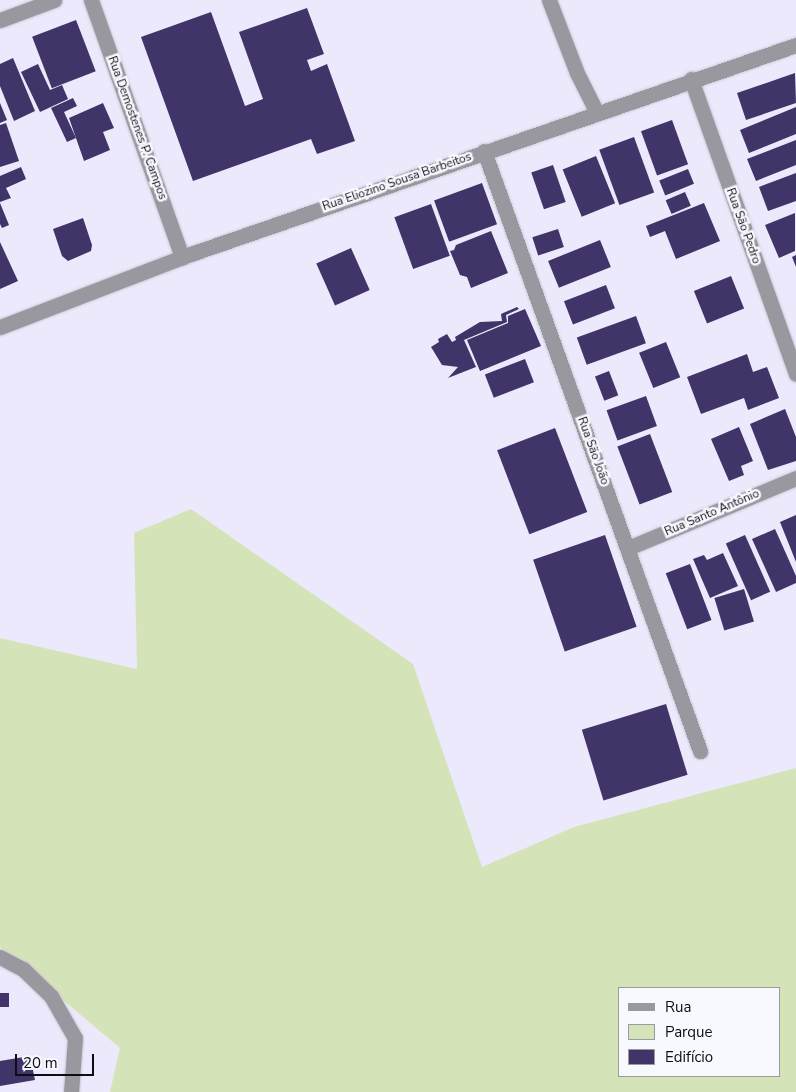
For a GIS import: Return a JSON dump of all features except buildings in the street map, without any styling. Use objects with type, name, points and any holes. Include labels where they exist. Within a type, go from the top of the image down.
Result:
[{"type":"street","points":[[0,20],[54,0]]},
{"type":"street","name":"Rua Demostenes P. Campos","points":[[91,0],[182,256]]},
{"type":"street","points":[[549,0],[577,73],[596,113]]},
{"type":"street","name":"Rua Eliozino Sousa Barbeitos","points":[[0,327],[182,256],[691,79],[796,45]]},
{"type":"street","name":"Rua São Pedro","points":[[691,79],[796,374]]},
{"type":"street","name":"Rua São João","points":[[484,151],[700,751]]},
{"type":"street","name":"Rua Santo Antônio","points":[[628,548],[796,478]]},
{"type":"street","points":[[0,957],[23,968],[51,996],[75,1038],[71,1092]]},
{"type":"green space","points":[[191,509],[413,664],[482,867],[574,827],[796,768],[796,1092],[110,1092],[120,1048],[0,947],[0,638],[137,669],[134,533]]}]
